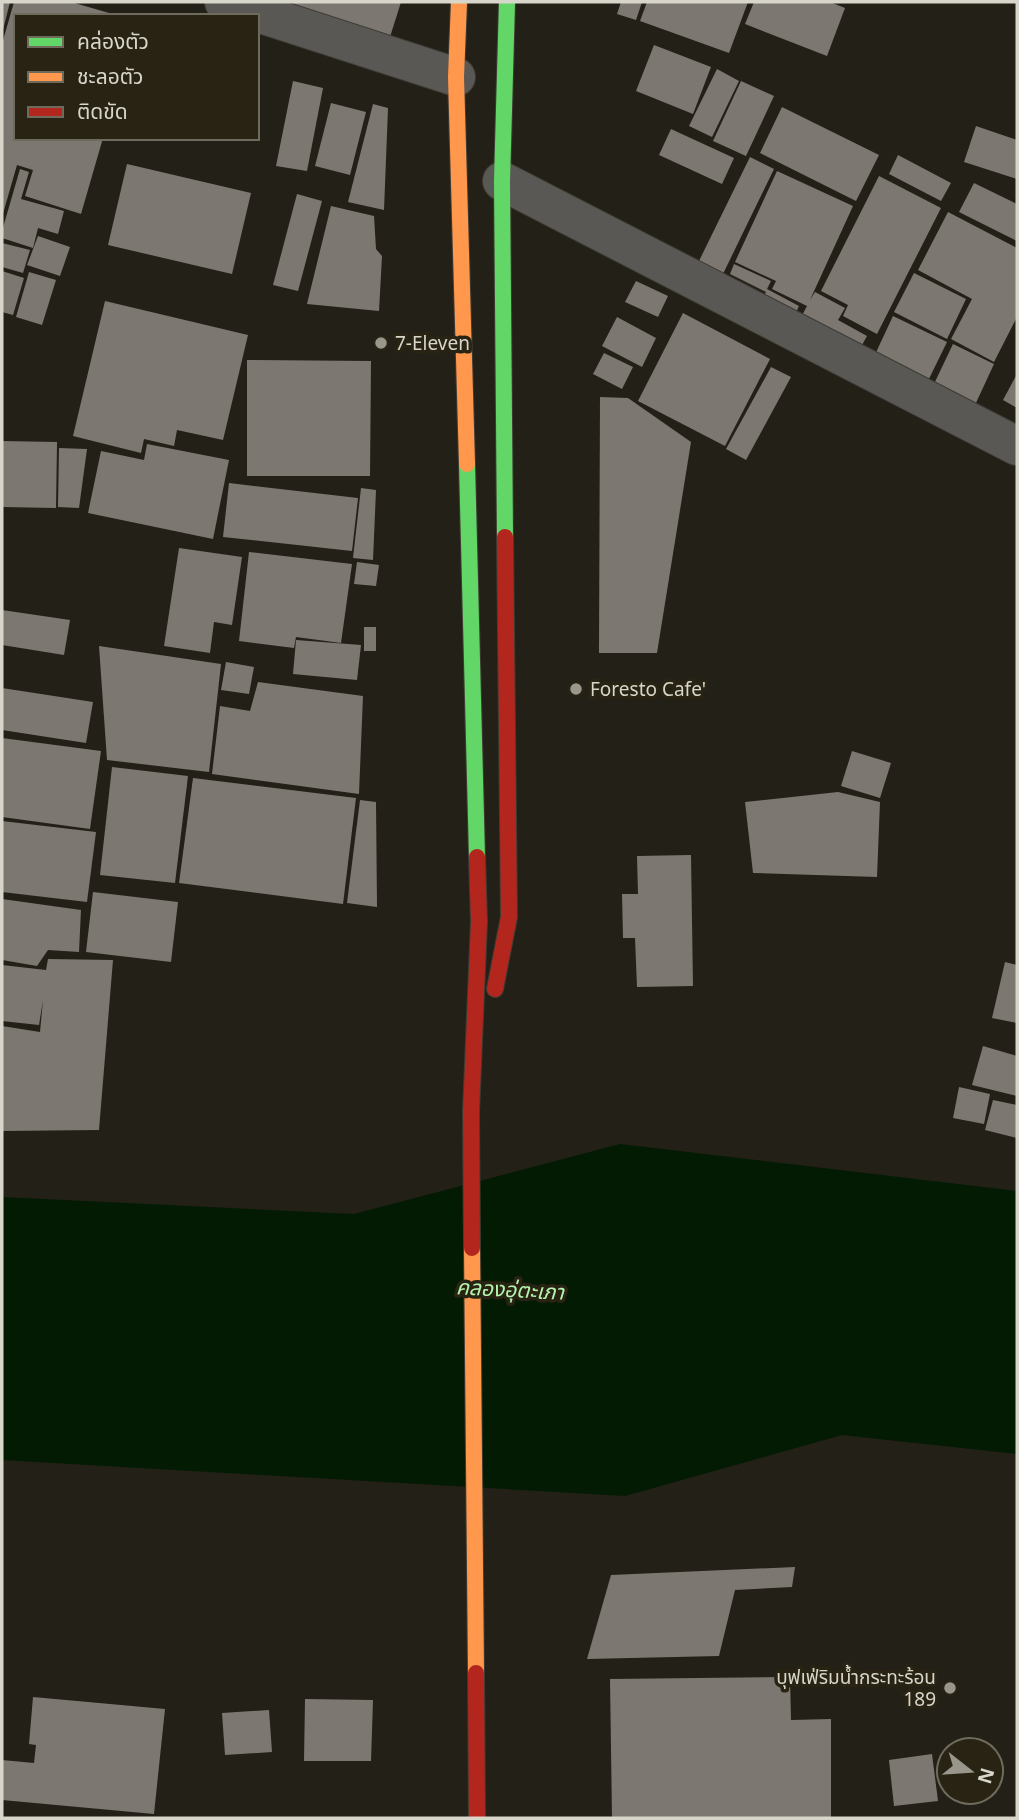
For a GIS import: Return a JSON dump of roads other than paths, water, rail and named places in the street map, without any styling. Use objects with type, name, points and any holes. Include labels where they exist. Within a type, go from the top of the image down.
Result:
[{"type":"main road","points":[[459,2],[456,77],[479,922],[471,1112],[477,1818]]},
{"type":"main road","points":[[471,1112],[509,917],[502,181],[507,2]]},
{"type":"street","points":[[224,2],[456,77]]},
{"type":"street","points":[[502,181],[1017,446]]},
{"type":"water","name":"คลองอุ่ตะเภา","points":[[620,1144],[1017,1191],[1017,1454],[842,1435],[625,1496],[2,1460],[2,1197],[354,1214]]},
{"type":"place","name":"7-Eleven","points":[[381,343]]},
{"type":"place","name":"Foresto Cafe'","points":[[576,689]]},
{"type":"place","name":"บุฟเฟ่ริมน้ำกระทะร้อน 189","points":[[950,1688]]}]
